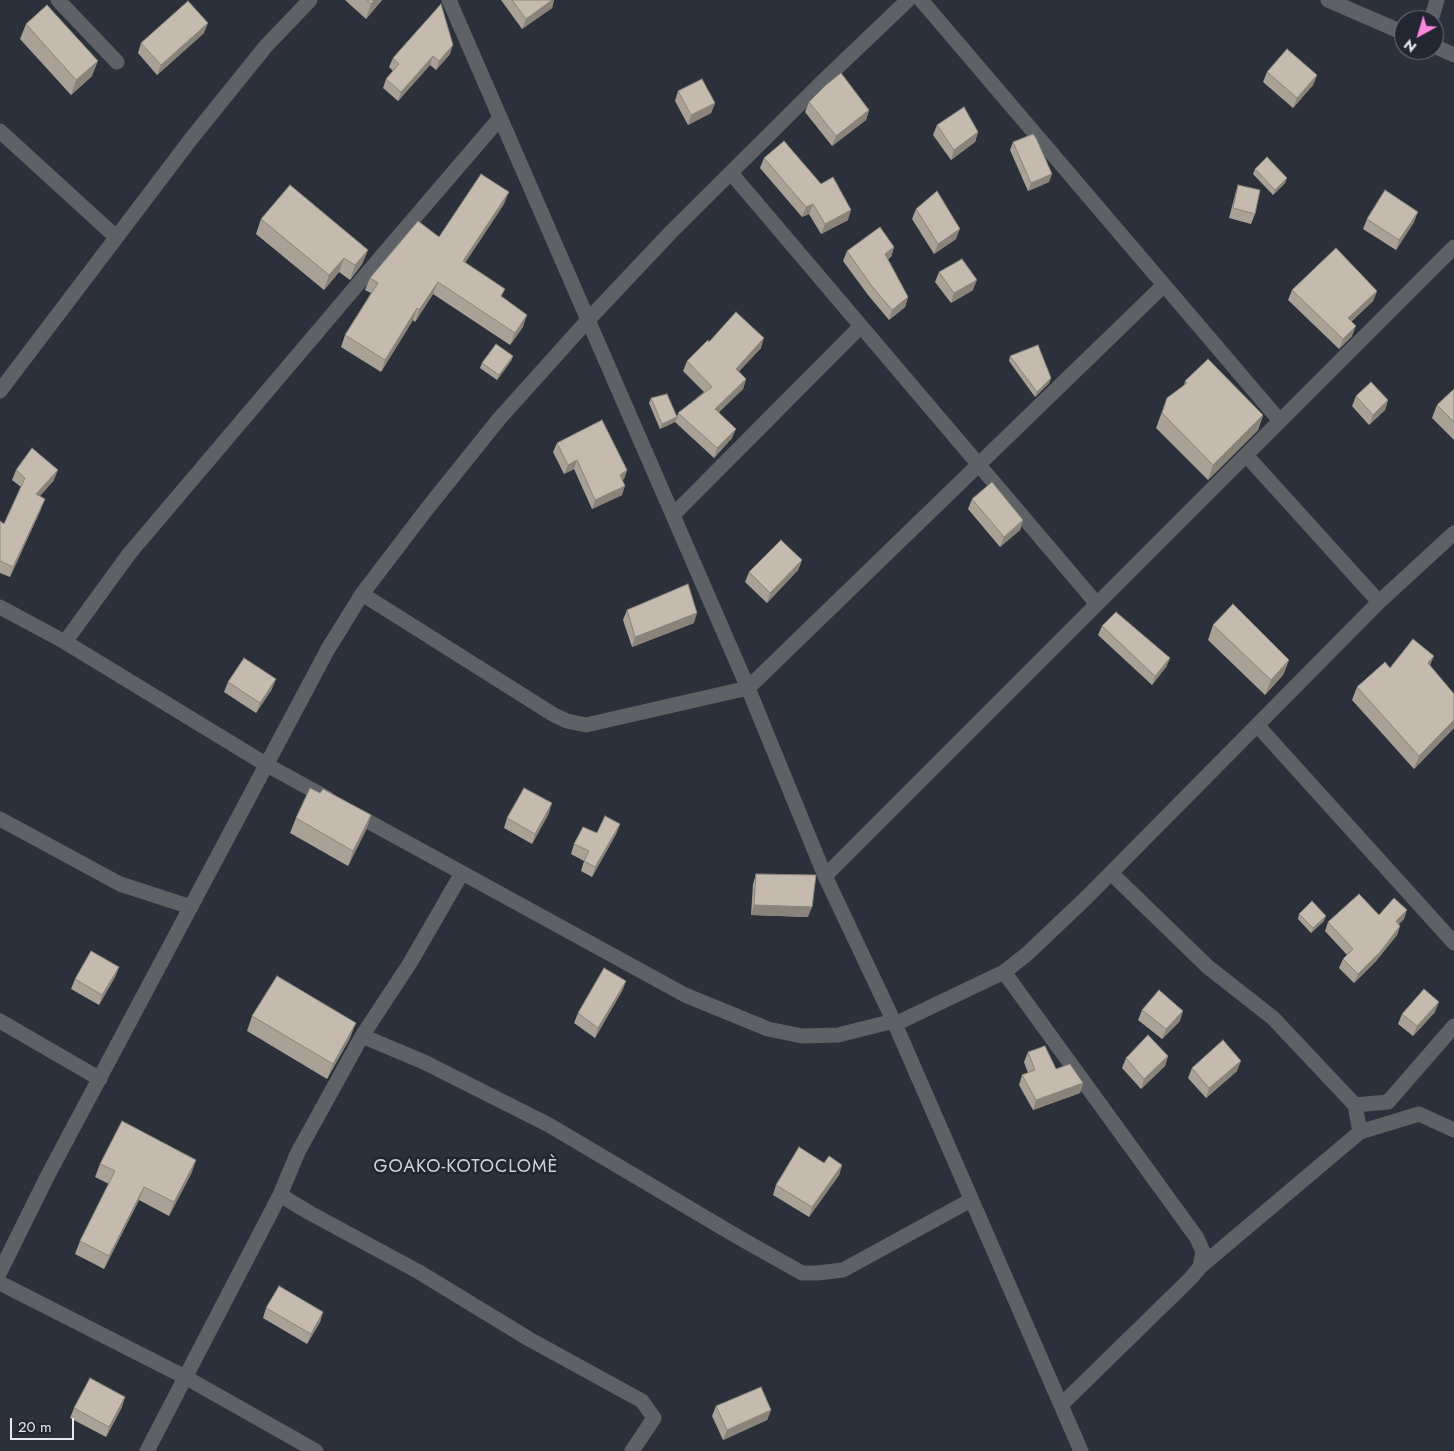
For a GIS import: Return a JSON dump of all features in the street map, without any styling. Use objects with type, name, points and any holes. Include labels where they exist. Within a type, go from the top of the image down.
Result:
[{"type":"street","points":[[58,0],[117,62]]},
{"type":"street","points":[[449,0],[748,688],[825,876],[894,1022],[1081,1451]]},
{"type":"street","points":[[0,1272],[48,1176],[328,649],[362,594],[499,419],[588,320],[672,231],[822,82],[908,0]]},
{"type":"street","points":[[921,0],[1280,421]]},
{"type":"street","points":[[1328,0],[1394,29]]},
{"type":"street","points":[[0,391],[191,139],[302,3]]},
{"type":"street","points":[[65,642],[130,554],[500,118]]},
{"type":"street","points":[[0,131],[116,237]]},
{"type":"street","points":[[731,173],[1097,604]]},
{"type":"street","points":[[825,876],[1454,247]]},
{"type":"street","points":[[362,594],[554,715],[567,721],[586,725],[748,688],[1164,285]]},
{"type":"street","points":[[673,515],[861,326]]},
{"type":"street","points":[[1246,455],[1379,602]]},
{"type":"street","points":[[0,607],[65,642],[267,765],[685,994],[768,1029],[802,1036],[838,1035],[894,1022],[1004,972],[1027,954],[1111,873],[1379,602],[1454,534]]},
{"type":"street","points":[[1257,725],[1454,943]]},
{"type":"street","points":[[0,819],[120,884],[191,907]]},
{"type":"street","points":[[147,1451],[280,1195],[298,1152],[362,1036],[410,963],[462,873]]},
{"type":"street","points":[[1111,873],[1208,967],[1273,1018],[1355,1105],[1360,1132]]},
{"type":"street","points":[[1004,972],[1197,1238],[1203,1252],[1200,1267]]},
{"type":"street","points":[[0,1022],[100,1079]]},
{"type":"street","points":[[1355,1105],[1388,1102],[1454,1026]]},
{"type":"street","points":[[362,1036],[424,1062],[549,1125],[802,1273],[843,1270],[971,1200]]},
{"type":"street","points":[[1061,1405],[1200,1267],[1360,1132],[1419,1114],[1454,1130]]},
{"type":"street","points":[[280,1195],[419,1272],[529,1338],[642,1401],[654,1418],[632,1451]]},
{"type":"street","points":[[0,1283],[185,1377],[316,1451]]},
{"type":"building","points":[[512,0],[552,0],[526,19]]},
{"type":"building","points":[[188,1],[208,23],[161,65],[141,43]]},
{"type":"building","points":[[441,4],[453,45],[439,61],[433,56],[401,92],[386,79],[399,64],[393,58]]},
{"type":"building","points":[[47,5],[98,61],[76,80],[26,24]]},
{"type":"building","points":[[1287,49],[1317,75],[1297,98],[1267,72]]},
{"type":"building","points":[[841,73],[869,110],[836,136],[809,102]]},
{"type":"building","points":[[702,79],[715,103],[691,115],[678,91]]},
{"type":"building","points":[[964,107],[978,132],[954,150],[937,125]]},
{"type":"building","points":[[1033,134],[1052,174],[1031,183],[1013,142]]},
{"type":"building","points":[[784,141],[821,184],[833,177],[851,210],[825,224],[813,204],[806,207],[764,158]]},
{"type":"building","points":[[1267,157],[1287,178],[1275,190],[1255,169]]},
{"type":"building","points":[[481,174],[509,192],[463,261],[505,289],[501,296],[527,315],[515,333],[438,282],[419,310],[417,308],[385,360],[345,335],[378,283],[370,278],[418,221],[439,237]]},
{"type":"building","points":[[290,185],[368,250],[355,265],[344,258],[329,275],[261,219]]},
{"type":"building","points":[[1238,185],[1260,190],[1255,214],[1233,208]]},
{"type":"building","points":[[1385,190],[1418,212],[1399,240],[1367,219]]},
{"type":"building","points":[[937,191],[960,229],[938,244],[916,209]]},
{"type":"building","points":[[880,227],[894,247],[885,254],[908,297],[892,310],[871,285],[847,251]]},
{"type":"building","points":[[1336,248],[1377,291],[1348,318],[1356,326],[1343,339],[1292,290]]},
{"type":"building","points":[[962,259],[977,280],[954,293],[939,272]]},
{"type":"building","points":[[736,312],[764,338],[736,369],[746,379],[715,409],[736,429],[717,448],[678,413],[712,387],[687,361],[708,340],[709,342]]},
{"type":"building","points":[[496,344],[513,356],[499,375],[482,363]]},
{"type":"building","points":[[1038,345],[1051,378],[1037,392],[1010,356]]},
{"type":"building","points":[[1208,359],[1263,415],[1213,465],[1162,413],[1167,398],[1187,383],[1185,381]]},
{"type":"building","points":[[1371,382],[1388,400],[1373,415],[1356,396]]},
{"type":"building","points":[[1454,389],[1454,422],[1437,405]]},
{"type":"building","points":[[667,394],[677,417],[662,424],[651,398]]},
{"type":"building","points":[[602,420],[627,470],[620,475],[625,486],[595,500],[577,460],[568,465],[557,443]]},
{"type":"building","points":[[32,448],[58,470],[36,494],[45,499],[13,567],[0,561],[0,521],[4,524],[25,478],[16,470]]},
{"type":"building","points":[[992,482],[1023,520],[1004,537],[972,499]]},
{"type":"building","points":[[781,540],[802,560],[770,593],[749,572]]},
{"type":"building","points":[[688,584],[697,613],[635,637],[627,610]]},
{"type":"building","points":[[1233,604],[1289,660],[1271,680],[1213,625]]},
{"type":"building","points":[[1116,612],[1170,658],[1155,676],[1102,626]]},
{"type":"building","points":[[1413,639],[1434,656],[1428,663],[1454,694],[1454,720],[1419,756],[1357,687],[1385,662],[1390,668]]},
{"type":"building","points":[[244,658],[276,679],[260,703],[228,682]]},
{"type":"building","points":[[310,788],[320,793],[323,789],[371,815],[353,851],[296,818]]},
{"type":"building","points":[[524,788],[552,803],[535,834],[507,818]]},
{"type":"building","points":[[605,816],[620,824],[595,867],[584,861],[589,851],[574,844],[583,827],[597,833]]},
{"type":"building","points":[[756,874],[816,875],[812,907],[754,905]]},
{"type":"building","points":[[1359,894],[1379,915],[1394,898],[1407,910],[1396,921],[1400,926],[1380,952],[1358,974],[1343,959],[1353,949],[1328,922]]},
{"type":"building","points":[[1312,901],[1326,916],[1313,928],[1299,914]]},
{"type":"building","points":[[91,951],[119,967],[102,995],[75,979]]},
{"type":"building","points":[[604,968],[626,981],[598,1028],[578,1013]]},
{"type":"building","points":[[277,976],[356,1023],[333,1064],[252,1016]]},
{"type":"building","points":[[1424,989],[1439,1002],[1417,1026],[1402,1014]]},
{"type":"building","points":[[1159,990],[1183,1011],[1166,1029],[1142,1010]]},
{"type":"building","points":[[1148,1035],[1168,1056],[1144,1079],[1126,1058]]},
{"type":"building","points":[[1223,1040],[1241,1061],[1209,1088],[1192,1068]]},
{"type":"building","points":[[1045,1046],[1056,1069],[1070,1064],[1083,1083],[1036,1100],[1022,1075],[1035,1070],[1028,1052]]},
{"type":"building","points":[[122,1121],[196,1160],[174,1202],[144,1187],[109,1256],[80,1241],[115,1171],[100,1164]]},
{"type":"building","points":[[799,1147],[824,1163],[829,1156],[842,1165],[812,1207],[776,1185]]},
{"type":"building","points":[[279,1286],[323,1312],[311,1334],[266,1308]]},
{"type":"building","points":[[90,1378],[125,1397],[109,1427],[74,1408]]},
{"type":"building","points":[[761,1387],[771,1410],[727,1430],[716,1406]]},
{"type":"district","name":"GOAKO-KOTOCLOMÈ","points":[[466,1168]]}]
